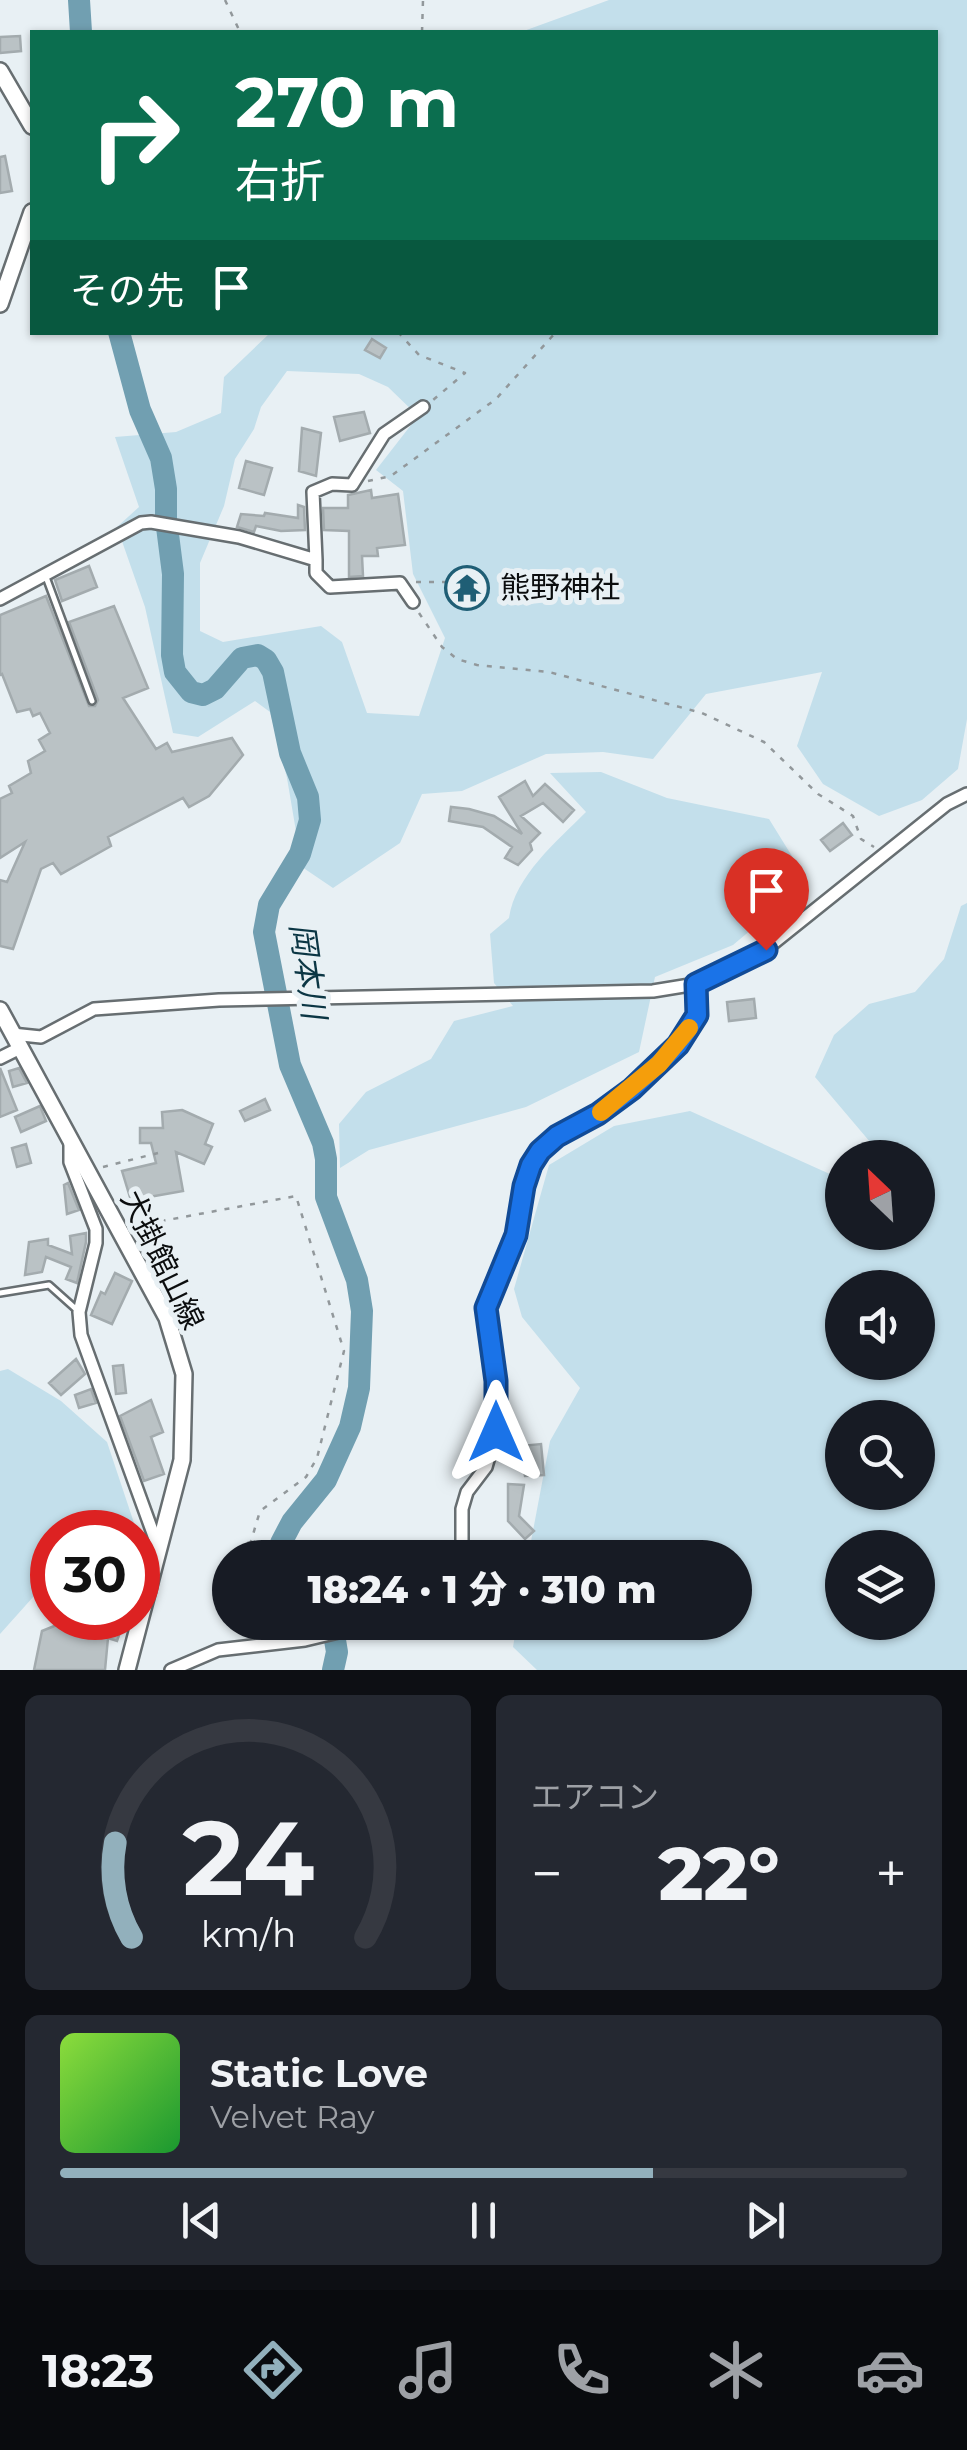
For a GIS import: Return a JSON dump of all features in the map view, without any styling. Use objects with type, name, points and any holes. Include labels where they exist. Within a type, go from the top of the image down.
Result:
[{"type":"main road","points":[[0,71],[30,123]]},
{"type":"main road","points":[[0,304],[30,218]]},
{"type":"main road","name":"犬掛館山線","points":[[0,1010],[167,1318],[184,1374],[182,1460],[160,1551]]},
{"type":"main road","name":"犬掛館山線","points":[[127,1670],[135,1640]]},
{"type":"street","points":[[413,602],[400,583],[330,587],[316,573],[313,492],[332,484],[352,484],[384,434],[423,407]]},
{"type":"street","points":[[0,598],[151,522],[239,537],[316,560]]},
{"type":"street","points":[[0,1058],[94,1009],[219,1000],[653,991],[696,984],[766,950],[884,852],[947,804],[967,794]]},
{"type":"street","points":[[462,1540],[462,1509],[468,1492],[486,1467],[496,1432],[496,1381],[486,1308],[516,1235],[531,1165],[557,1136],[598,1114],[632,1089],[678,1045],[697,1015],[696,984]]},
{"type":"street","points":[[20,1048],[42,1037]]},
{"type":"street","points":[[70,1141],[70,1162],[96,1228],[79,1312],[81,1335],[145,1510]]},
{"type":"street","points":[[171,1670],[218,1650],[305,1640]]},
{"type":"lane","points":[[45,574],[92,701]]},
{"type":"lane","points":[[0,1293],[50,1285],[79,1312]]},
{"type":"lane","points":[[200,1657],[205,1670]]},
{"type":"path","points":[[224,0],[239,30]]},
{"type":"path","points":[[422,30],[423,0]]},
{"type":"path","points":[[401,335],[419,354],[465,372],[423,407]]},
{"type":"path","points":[[352,484],[391,476],[496,399],[553,335]]},
{"type":"path","points":[[413,582],[458,582]]},
{"type":"path","points":[[413,602],[442,647],[457,659],[477,665],[549,672],[702,712],[764,742],[818,794],[853,816],[861,839],[884,852]]},
{"type":"path","points":[[87,1171],[158,1154]]},
{"type":"path","points":[[119,1230],[296,1196],[344,1350],[317,1458],[306,1477],[260,1511],[251,1540]]},
{"type":"shaded area","points":[[609,0],[967,0],[967,719],[958,769],[922,800],[879,816],[823,784],[797,746],[822,672],[706,694],[653,759],[603,752],[546,754],[462,791],[422,794],[400,843],[333,888],[302,867],[287,778],[270,712],[255,701],[198,737],[173,733],[145,607],[117,527],[139,507],[115,437],[176,432],[221,413],[224,377],[268,335],[938,335],[938,30],[526,30]],"holes":[[[287,371],[359,374],[388,387],[418,416],[376,470],[403,491],[413,574],[445,638],[419,716],[367,713],[342,642],[321,626],[223,642],[200,631],[200,563],[224,506],[235,459],[254,429],[261,407]]]},
{"type":"shaded area","points":[[601,772],[667,798],[769,819],[808,882],[733,945],[655,977],[639,1052],[526,1107],[369,1150],[340,1168],[339,1124],[366,1092],[431,1059],[454,1021],[513,1006],[494,983],[490,934],[509,918],[519,888],[539,860],[586,812],[550,773]]},
{"type":"shaded area","points":[[967,903],[967,1670],[537,1670],[513,1647],[514,1640],[752,1640],[752,1540],[531,1540],[550,1441],[580,1388],[522,1317],[514,1289],[549,1165],[614,1126],[690,1111],[825,1172],[825,1250],[935,1250],[935,1140],[868,1140],[815,1077],[834,1035],[869,1004],[915,992],[944,959],[961,906]]},
{"type":"shaded area","points":[[8,1369],[61,1401],[107,1442],[130,1510],[30,1510],[30,1600],[0,1634],[0,1371]]},
{"type":"building","points":[[20,36],[21,51],[0,53],[0,37]]},
{"type":"building","points":[[5,156],[12,191],[0,193],[0,157]]},
{"type":"building","points":[[372,339],[386,348],[380,358],[365,350]]},
{"type":"building","points":[[364,412],[370,433],[340,441],[334,417]]},
{"type":"building","points":[[302,428],[321,433],[316,476],[299,471]]},
{"type":"building","points":[[246,461],[272,468],[264,495],[239,488]]},
{"type":"building","points":[[371,490],[372,498],[398,494],[405,545],[377,548],[378,556],[362,556],[363,576],[349,577],[349,531],[324,530],[323,508],[348,508],[348,495]]},
{"type":"building","points":[[298,505],[304,507],[305,530],[256,526],[254,532],[237,527],[241,514],[298,518]]},
{"type":"building","points":[[89,566],[97,587],[62,601],[55,580]]},
{"type":"building","points":[[46,596],[89,706],[95,706],[98,700],[69,622],[114,606],[148,688],[123,698],[156,749],[167,743],[172,752],[232,738],[243,755],[209,796],[189,807],[183,798],[108,837],[111,846],[61,874],[53,863],[41,869],[13,949],[0,946],[0,880],[7,882],[25,842],[0,858],[0,799],[12,793],[9,786],[31,773],[28,761],[45,751],[39,740],[50,733],[40,713],[33,716],[30,709],[17,712],[0,675],[0,615]]},
{"type":"building","points":[[525,781],[533,796],[545,784],[574,810],[563,822],[543,803],[521,816],[540,833],[530,843],[532,850],[518,865],[505,858],[512,847],[483,827],[449,821],[451,807],[469,809],[494,816],[522,834],[499,797]]},
{"type":"building","points":[[843,823],[852,835],[830,851],[821,840]]},
{"type":"building","points":[[754,999],[756,1018],[729,1021],[727,1002]]},
{"type":"building","points":[[0,1068],[17,1110],[0,1117]]},
{"type":"building","points":[[19,1068],[27,1083],[13,1087],[9,1071]]},
{"type":"building","points":[[265,1099],[270,1110],[245,1121],[240,1111]]},
{"type":"building","points":[[40,1106],[46,1121],[21,1132],[15,1117]]},
{"type":"building","points":[[182,1110],[213,1124],[205,1144],[212,1147],[204,1164],[176,1152],[183,1191],[149,1197],[150,1204],[133,1207],[122,1171],[156,1163],[151,1143],[140,1143],[140,1128],[163,1128],[162,1112]]},
{"type":"building","points":[[26,1144],[31,1163],[17,1167],[12,1148]]},
{"type":"building","points":[[68,1183],[79,1210],[67,1214],[64,1185]]},
{"type":"building","points":[[86,1233],[77,1283],[66,1279],[71,1267],[46,1257],[42,1272],[25,1275],[29,1242],[48,1239],[48,1245],[72,1254],[70,1236]]},
{"type":"building","points":[[115,1273],[132,1281],[112,1324],[91,1315]]},
{"type":"building","points":[[76,1359],[85,1374],[61,1395],[49,1383]]},
{"type":"building","points":[[123,1365],[126,1393],[116,1394],[113,1366]]},
{"type":"building","points":[[91,1389],[96,1403],[79,1408],[75,1395]]},
{"type":"building","points":[[151,1400],[163,1432],[151,1437],[164,1474],[144,1481],[120,1416]]},
{"type":"building","points":[[541,1444],[544,1475],[525,1476],[520,1446]]},
{"type":"building","points":[[508,1484],[524,1485],[519,1516],[534,1531],[525,1539],[508,1521]]},
{"type":"building","points":[[40,1640],[108,1640],[105,1670],[34,1670]]},
{"type":"waterway","name":"岡本川","points":[[79,0],[81,30]]},
{"type":"waterway","name":"岡本川","points":[[120,335],[140,410],[161,458],[173,574],[175,672],[191,692],[203,695],[215,689],[242,658],[258,655],[266,660],[273,672],[290,753],[308,797],[310,820],[300,854],[269,905],[264,932],[290,1065],[323,1143],[326,1197],[357,1280],[362,1311],[359,1388],[350,1427],[326,1480],[283,1540]]},
{"type":"waterway","name":"岡本川","points":[[333,1670],[335,1640]]},
{"type":"slow traffic","points":[[601,1112],[659,1064],[689,1028]]},
{"type":"place","name":"熊野神社","points":[[467,588]]},
{"type":"route","points":[[496,1432],[496,1381],[486,1308],[507,1265],[531,1165],[557,1136],[598,1114],[632,1089],[678,1045],[697,1015],[696,984],[766,950]]}]
